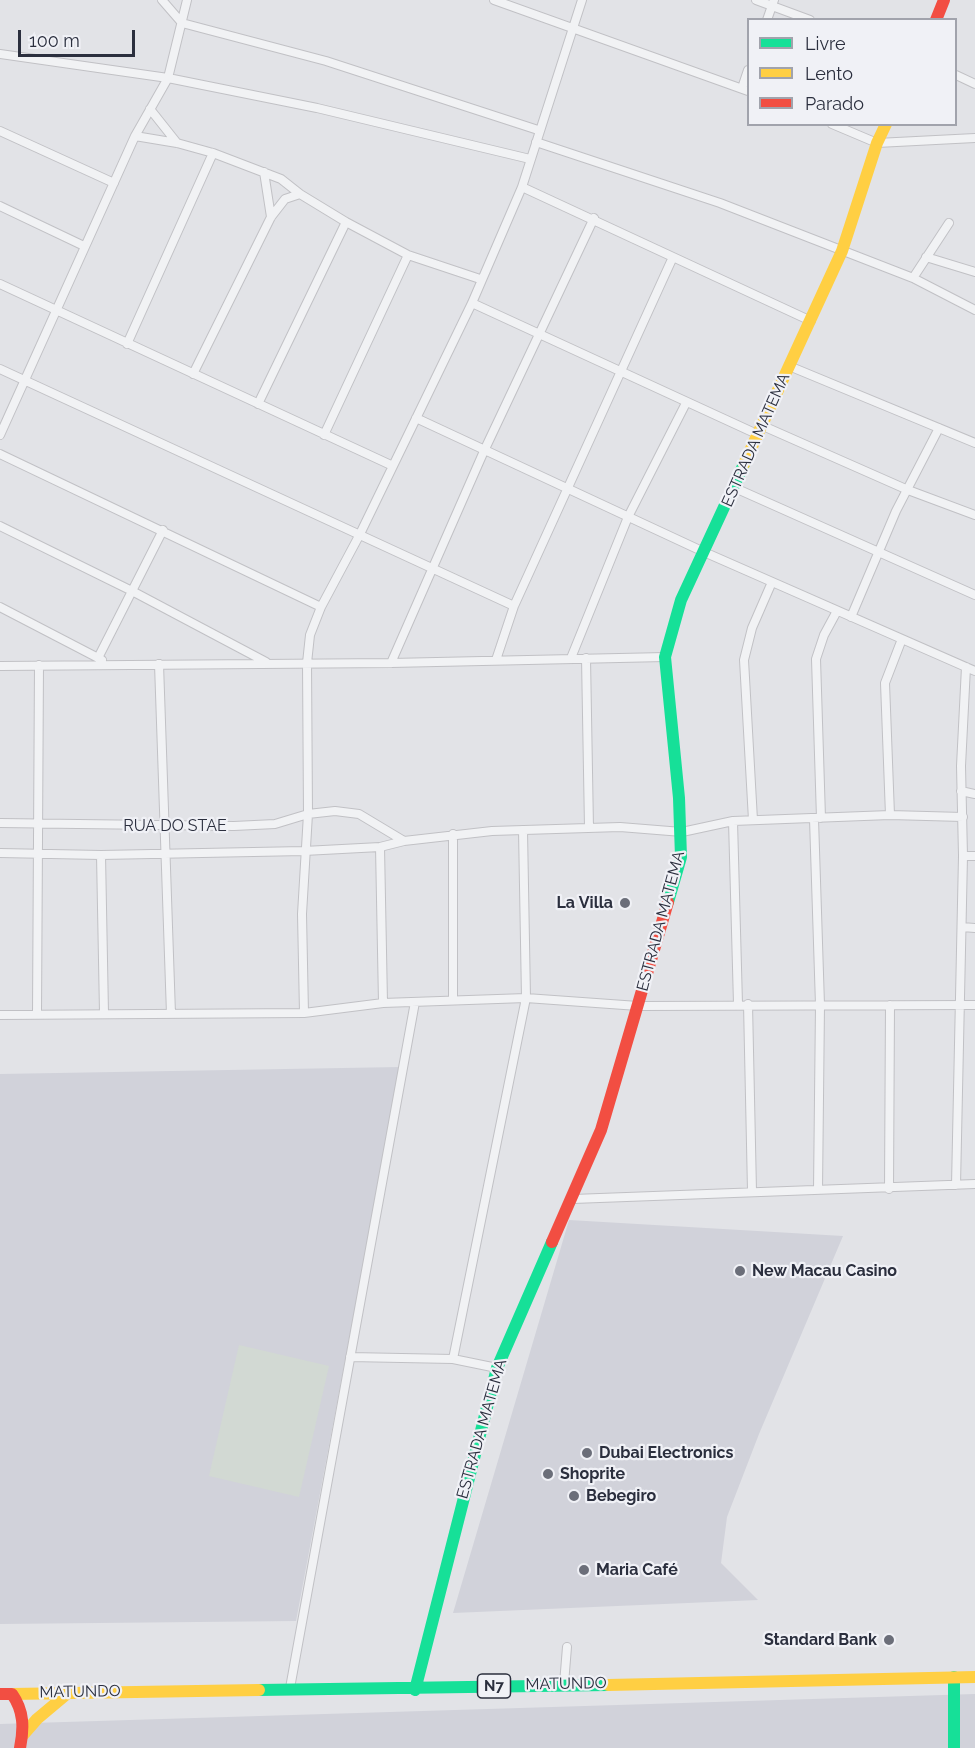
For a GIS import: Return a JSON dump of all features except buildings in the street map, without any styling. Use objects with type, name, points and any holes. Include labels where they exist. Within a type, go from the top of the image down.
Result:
[{"type":"main road","points":[[937,18],[944,0]]},
{"type":"main road","name":"ESTRADA MATEMA","points":[[414,1690],[497,1368],[573,1199],[601,1130],[681,857],[682,832],[665,657],[681,600],[735,488],[842,251],[877,143],[885,126]]},
{"type":"main road","points":[[954,1677],[954,1748]]},
{"type":"main road","name":"MATUNDO","points":[[6,1694],[290,1688],[414,1690],[564,1684],[975,1677]]},
{"type":"main road","points":[[23,1735],[37,1719],[68,1693]]},
{"type":"main road","points":[[6,1694],[21,1708],[23,1735],[20,1748]]},
{"type":"street","points":[[162,0],[182,23],[326,61],[538,130]]},
{"type":"street","points":[[0,435],[135,136],[168,78],[187,0]]},
{"type":"street","points":[[494,0],[745,89]]},
{"type":"street","points":[[304,1012],[304,851],[308,814],[307,663],[310,636],[321,607],[360,534],[472,303],[480,279],[522,187],[538,130],[582,0]]},
{"type":"street","points":[[756,0],[773,3],[806,18]]},
{"type":"street","points":[[768,18],[773,3]]},
{"type":"street","points":[[0,54],[168,78],[317,108],[531,159]]},
{"type":"street","points":[[957,75],[975,84]]},
{"type":"street","points":[[150,109],[177,143]]},
{"type":"street","points":[[837,126],[877,143],[975,138]]},
{"type":"street","points":[[0,131],[114,183]]},
{"type":"street","points":[[135,136],[177,143],[213,153],[281,179],[300,194],[346,222],[408,255],[480,279]]},
{"type":"street","points":[[536,142],[720,203],[913,278],[975,310]]},
{"type":"street","points":[[127,344],[213,153]]},
{"type":"street","points":[[264,172],[271,217]]},
{"type":"street","points":[[522,187],[594,218],[811,321]]},
{"type":"street","points":[[193,374],[271,217],[285,199],[300,194]]},
{"type":"street","points":[[0,206],[84,246]]},
{"type":"street","points":[[391,663],[484,451],[594,218]]},
{"type":"street","points":[[258,404],[346,222]]},
{"type":"street","points":[[913,278],[949,223]]},
{"type":"street","points":[[324,435],[408,255]]},
{"type":"street","points":[[496,660],[514,606],[672,257]]},
{"type":"street","points":[[926,257],[975,272]]},
{"type":"street","points":[[0,284],[393,466]]},
{"type":"street","points":[[472,303],[686,403],[761,430],[975,515]]},
{"type":"street","points":[[789,366],[975,443]]},
{"type":"street","points":[[0,369],[514,606]]},
{"type":"street","points":[[571,658],[628,517],[686,403]]},
{"type":"street","points":[[416,418],[705,552],[975,671]]},
{"type":"street","points":[[850,617],[878,552],[939,428]]},
{"type":"street","points":[[0,454],[321,607]]},
{"type":"street","points":[[735,488],[975,595]]},
{"type":"street","points":[[0,526],[132,591],[269,663]]},
{"type":"street","points":[[98,658],[163,530]]},
{"type":"street","points":[[753,820],[744,660],[752,628],[772,582]]},
{"type":"street","points":[[0,607],[110,664]]},
{"type":"street","points":[[818,1190],[820,1005],[816,659],[824,635],[837,611]]},
{"type":"street","points":[[890,815],[885,683],[902,639]]},
{"type":"street","points":[[0,666],[391,663],[665,657]]},
{"type":"street","points":[[586,658],[590,828]]},
{"type":"street","points":[[159,664],[171,1014]]},
{"type":"street","points":[[37,1013],[39,665]]},
{"type":"street","points":[[957,1185],[963,856],[961,791],[966,667]]},
{"type":"street","points":[[961,791],[975,794]]},
{"type":"street","name":"RUA DO STAE","points":[[0,823],[166,827],[275,824],[308,814],[335,811],[359,814],[404,841]]},
{"type":"street","points":[[0,853],[167,855],[304,851],[380,847],[453,834],[523,830],[590,828],[682,832],[733,821],[890,815],[963,817]]},
{"type":"street","points":[[733,821],[738,1004]]},
{"type":"street","points":[[453,1359],[526,998],[523,830]]},
{"type":"street","points":[[453,834],[453,1000]]},
{"type":"street","points":[[380,847],[383,1003]]},
{"type":"street","points":[[101,855],[104,1013]]},
{"type":"street","points":[[963,856],[975,856]]},
{"type":"street","points":[[962,927],[975,928]]},
{"type":"street","points":[[0,1015],[304,1012],[383,1003],[526,998],[638,1006],[975,1005]]},
{"type":"street","points":[[290,1688],[416,1002]]},
{"type":"street","points":[[748,1004],[752,1191]]},
{"type":"street","points":[[889,1189],[890,1005]]},
{"type":"street","points":[[573,1199],[975,1184]]},
{"type":"street","points":[[350,1357],[453,1359],[497,1368]]},
{"type":"street","points":[[564,1684],[567,1647]]},
{"type":"shaded area","points":[[400,1067],[296,1621],[0,1624],[0,1074]]},
{"type":"shaded area","points":[[569,1220],[843,1236],[759,1434],[727,1517],[721,1563],[758,1600],[453,1613]]},
{"type":"shaded area","points":[[239,1345],[329,1366],[299,1497],[209,1476]]},
{"type":"shaded area","points":[[975,1694],[975,1748],[0,1748],[0,1724]]},
{"type":"traffic: fast","points":[[668,902],[681,857],[679,798],[665,657],[681,600],[744,464]]},
{"type":"traffic: fast","points":[[415,1690],[497,1368],[552,1242]]},
{"type":"traffic: fast","points":[[954,1677],[954,1748]]},
{"type":"traffic: fast","points":[[259,1690],[608,1685]]},
{"type":"traffic: slow","points":[[744,464],[842,251],[877,143],[885,126]]},
{"type":"traffic: slow","points":[[608,1685],[975,1677]]},
{"type":"traffic: slow","points":[[12,1694],[259,1690]]},
{"type":"traffic: slow","points":[[23,1735],[37,1719],[68,1693]]},
{"type":"traffic: jam","points":[[937,18],[944,0]]},
{"type":"traffic: jam","points":[[552,1242],[601,1130],[668,902]]},
{"type":"traffic: jam","points":[[0,1694],[12,1694],[19,1707],[22,1727],[20,1748]]},
{"type":"place","name":"La Villa","points":[[625,903]]},
{"type":"place","name":"New Macau Casino","points":[[740,1271]]},
{"type":"place","name":"Dubai Electronics","points":[[587,1453]]},
{"type":"place","name":"Shoprite","points":[[548,1474]]},
{"type":"place","name":"Bebegiro","points":[[574,1496]]},
{"type":"place","name":"Maria Café","points":[[584,1570]]},
{"type":"place","name":"Standard Bank","points":[[889,1640]]}]
